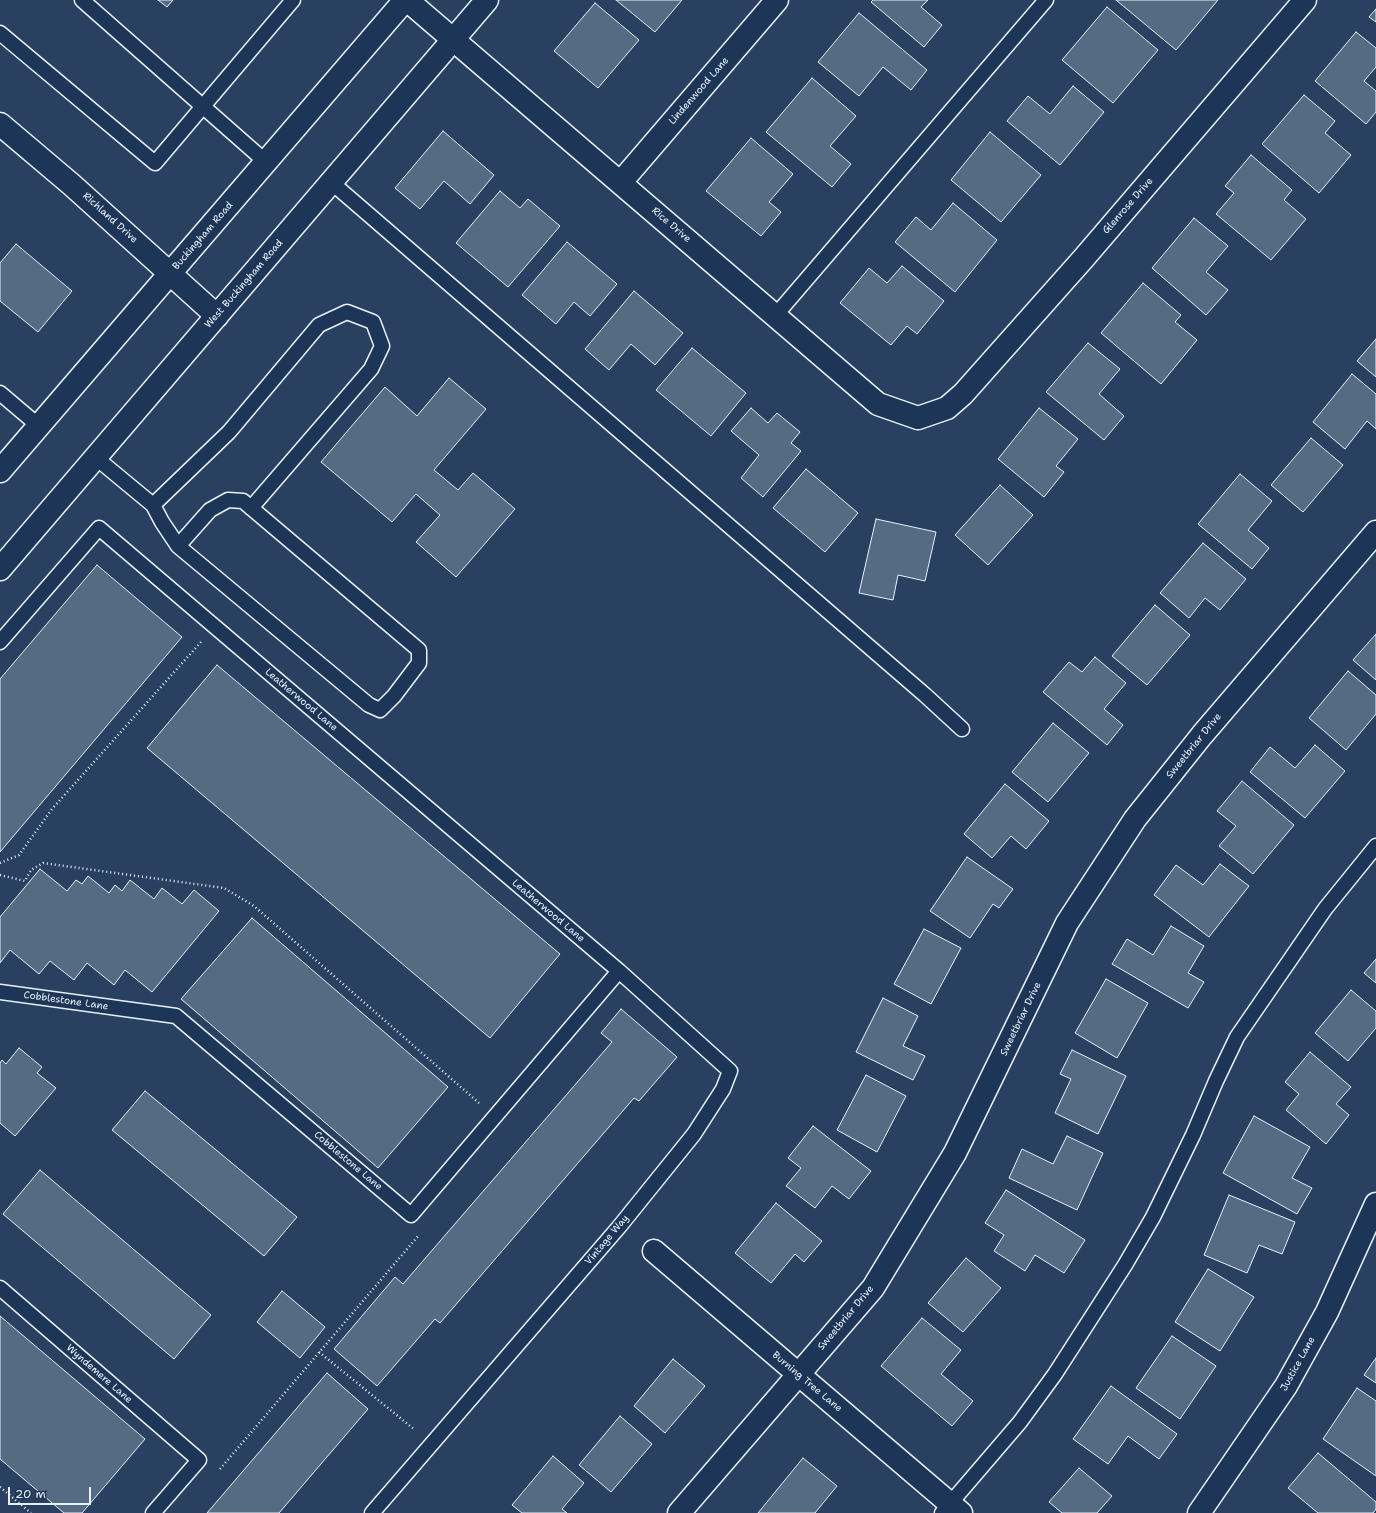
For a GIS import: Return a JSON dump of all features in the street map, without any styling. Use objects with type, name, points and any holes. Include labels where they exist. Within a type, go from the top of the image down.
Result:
[{"type":"street","name":"Rice Drive","points":[[406,0],[454,39],[878,404],[918,418],[947,408]]},
{"type":"street","name":"Buckingham Road","points":[[0,471],[40,427],[406,0]]},
{"type":"street","name":"West Buckingham Road","points":[[0,568],[487,0]]},
{"type":"street","name":"Lindenwood Lane","points":[[621,182],[777,0]]},
{"type":"street","name":"Glenrose Drive","points":[[947,408],[963,394],[1083,259],[1305,0]]},
{"type":"street","name":"Richland Drive","points":[[0,124],[72,185],[217,316]]},
{"type":"street","name":"Sweetbriar Drive","points":[[679,1513],[873,1288],[951,1160],[1067,923],[1135,819],[1202,735],[1376,532]]},
{"type":"street","name":"Justice Lane","points":[[1199,1513],[1286,1386],[1327,1312],[1376,1204]]},
{"type":"street","name":"Burning Tree Lane","points":[[654,1252],[798,1375],[951,1510]]},
{"type":"lane","points":[[82,0],[266,162]]},
{"type":"lane","points":[[0,33],[155,163],[293,0]]},
{"type":"lane","points":[[775,316],[1046,0]]},
{"type":"lane","points":[[331,182],[925,695],[962,729]]},
{"type":"lane","points":[[153,505],[229,432],[318,325],[347,312],[373,322],[382,346],[371,370],[251,508]]},
{"type":"lane","points":[[0,393],[40,427]]},
{"type":"lane","points":[[96,457],[153,505],[178,546],[369,706],[380,710],[394,696],[419,663],[419,650],[243,501],[228,500],[210,510],[178,546]]},
{"type":"lane","name":"Leatherwood Lane","points":[[0,642],[99,528],[619,971]]},
{"type":"lane","points":[[951,1510],[1020,1422],[1055,1374],[1125,1265],[1153,1217],[1193,1135],[1237,1037],[1325,909],[1376,846]]},
{"type":"lane","name":"Cobblestone Lane","points":[[0,992],[176,1016],[411,1215],[619,971]]},
{"type":"lane","name":"Vintage Way","points":[[372,1513],[624,1221],[694,1134],[723,1089],[730,1071],[619,971]]},
{"type":"lane","name":"Wyndemere Lane","points":[[0,1288],[199,1460],[154,1513]]},
{"type":"path","points":[[0,863],[19,855],[52,809],[214,626]]},
{"type":"path","points":[[0,875],[25,881],[31,870],[43,863],[224,888],[254,906],[494,1117]]},
{"type":"path","points":[[215,1474],[421,1234]]},
{"type":"path","points":[[319,1352],[432,1443]]},
{"type":"path","points":[[0,1487],[31,1513]]},
{"type":"building","points":[[158,0],[173,0],[167,7]]},
{"type":"building","points":[[616,0],[682,0],[655,32]]},
{"type":"building","points":[[873,0],[928,0],[921,7],[942,25],[924,47],[871,2]]},
{"type":"building","points":[[1116,0],[1218,0],[1176,50]]},
{"type":"building","points":[[595,3],[639,40],[598,88],[554,51]]},
{"type":"building","points":[[1107,7],[1158,50],[1113,103],[1062,60]]},
{"type":"building","points":[[1376,9],[1376,22],[1369,17]]},
{"type":"building","points":[[859,13],[927,70],[911,90],[883,67],[859,96],[818,62]]},
{"type":"building","points":[[1356,32],[1376,48],[1376,67],[1364,81],[1376,91],[1376,112],[1366,124],[1315,81]]},
{"type":"building","points":[[812,78],[856,116],[830,146],[851,164],[832,187],[766,132]]},
{"type":"building","points":[[1073,86],[1104,112],[1060,165],[1007,121],[1028,96],[1050,114]]},
{"type":"building","points":[[1304,95],[1335,121],[1325,133],[1351,155],[1319,193],[1262,144]]},
{"type":"building","points":[[443,131],[494,175],[470,204],[444,181],[420,209],[395,188]]},
{"type":"building","points":[[990,132],[1041,175],[1001,222],[951,180]]},
{"type":"building","points":[[751,138],[793,174],[769,202],[781,212],[761,236],[706,191]]},
{"type":"building","points":[[1251,155],[1292,190],[1284,200],[1306,219],[1271,260],[1216,214],[1234,193],[1225,186]]},
{"type":"building","points":[[500,191],[520,208],[528,199],[560,226],[508,287],[456,243]]},
{"type":"building","points":[[953,203],[997,240],[955,292],[895,242],[916,217],[931,230]]},
{"type":"building","points":[[1194,218],[1228,246],[1206,272],[1228,290],[1206,315],[1152,268]]},
{"type":"building","points":[[567,242],[617,284],[590,316],[574,302],[556,324],[522,295]]},
{"type":"building","points":[[16,244],[72,291],[38,332],[0,301],[0,263]]},
{"type":"building","points":[[902,266],[944,301],[917,334],[907,326],[891,345],[840,303],[869,268],[887,283]]},
{"type":"building","points":[[1143,283],[1181,315],[1175,322],[1197,340],[1161,384],[1101,333]]},
{"type":"building","points":[[634,291],[683,333],[655,365],[631,344],[609,370],[585,349]]},
{"type":"building","points":[[1376,339],[1376,377],[1357,361]]},
{"type":"building","points":[[1088,343],[1120,369],[1099,394],[1124,416],[1104,440],[1046,392]]},
{"type":"building","points":[[692,348],[746,393],[711,436],[656,390]]},
{"type":"building","points":[[1352,374],[1376,394],[1376,429],[1367,421],[1345,449],[1313,422]]},
{"type":"building","points":[[449,378],[486,409],[434,470],[458,490],[473,473],[515,509],[456,577],[416,542],[440,515],[416,494],[392,522],[321,462],[385,387],[417,416]]},
{"type":"building","points":[[751,408],[768,423],[777,413],[800,432],[791,443],[801,451],[763,497],[741,478],[759,455],[731,431]]},
{"type":"building","points":[[1039,408],[1078,439],[1056,466],[1064,472],[1044,497],[998,459]]},
{"type":"building","points":[[1311,438],[1343,465],[1303,512],[1271,485]]},
{"type":"building","points":[[806,469],[858,513],[825,552],[773,508]]},
{"type":"building","points":[[1240,474],[1272,501],[1248,530],[1269,548],[1252,569],[1198,524]]},
{"type":"building","points":[[1000,485],[1033,515],[988,565],[955,535]]},
{"type":"building","points":[[876,519],[936,532],[925,581],[898,575],[893,600],[859,593]]},
{"type":"building","points":[[1203,543],[1246,579],[1220,610],[1205,598],[1189,618],[1160,593]]},
{"type":"building","points":[[97,565],[182,637],[0,852],[0,679]]},
{"type":"building","points":[[1155,605],[1190,635],[1147,685],[1112,656]]},
{"type":"building","points":[[1376,634],[1376,680],[1353,660]]},
{"type":"building","points":[[1095,657],[1126,683],[1104,709],[1123,725],[1107,745],[1043,692],[1069,662],[1082,672]]},
{"type":"building","points":[[217,665],[560,954],[490,1038],[147,748]]},
{"type":"building","points":[[1348,671],[1376,695],[1376,714],[1346,750],[1309,718]]},
{"type":"building","points":[[1053,723],[1089,753],[1048,802],[1012,772]]},
{"type":"building","points":[[1315,745],[1345,771],[1305,818],[1250,772],[1270,747],[1295,768]]},
{"type":"building","points":[[1242,781],[1294,825],[1253,874],[1219,846],[1236,826],[1217,811]]},
{"type":"building","points":[[1005,784],[1049,821],[1026,849],[1011,836],[992,858],[964,834]]},
{"type":"building","points":[[967,857],[1013,889],[999,908],[993,904],[970,938],[930,911]]},
{"type":"building","points":[[1220,864],[1249,886],[1209,937],[1154,895],[1176,865],[1203,885]]},
{"type":"building","points":[[40,869],[67,891],[76,880],[82,884],[88,876],[109,893],[115,885],[122,891],[130,880],[154,899],[162,888],[182,904],[194,890],[219,911],[152,992],[125,970],[114,985],[87,963],[74,980],[50,961],[39,974],[10,950],[0,963],[0,917]]},
{"type":"building","points":[[252,918],[448,1087],[378,1168],[181,999]]},
{"type":"building","points":[[1171,926],[1204,946],[1188,973],[1204,982],[1188,1008],[1112,964],[1127,939],[1153,955]]},
{"type":"building","points":[[924,929],[961,948],[931,1004],[894,984]]},
{"type":"building","points":[[1376,959],[1376,983],[1364,973]]},
{"type":"building","points":[[1106,979],[1148,1003],[1117,1058],[1075,1033]]},
{"type":"building","points":[[1351,990],[1376,1011],[1376,1028],[1348,1061],[1315,1033]]},
{"type":"building","points":[[883,998],[918,1016],[903,1046],[925,1056],[913,1080],[856,1052]]},
{"type":"building","points":[[621,1009],[677,1057],[639,1101],[634,1098],[440,1323],[435,1319],[377,1386],[334,1349],[395,1277],[403,1284],[612,1042],[601,1033]]},
{"type":"building","points":[[19,1048],[42,1067],[37,1073],[56,1088],[15,1136],[0,1123],[0,1063],[2,1060],[6,1064]]},
{"type":"building","points":[[1072,1050],[1126,1076],[1098,1134],[1055,1113],[1071,1079],[1060,1074]]},
{"type":"building","points":[[1310,1052],[1351,1087],[1336,1104],[1349,1115],[1326,1144],[1286,1110],[1299,1094],[1285,1082]]},
{"type":"building","points":[[866,1075],[906,1096],[877,1152],[837,1130]]},
{"type":"building","points":[[145,1091],[297,1217],[264,1256],[112,1130]]},
{"type":"building","points":[[1254,1116],[1310,1147],[1292,1178],[1312,1188],[1297,1214],[1223,1173]]},
{"type":"building","points":[[813,1126],[871,1171],[849,1199],[832,1186],[815,1208],[786,1186],[801,1168],[788,1158]]},
{"type":"building","points":[[1067,1136],[1103,1153],[1077,1210],[1009,1178],[1022,1149],[1053,1164]]},
{"type":"building","points":[[40,1170],[211,1315],[174,1359],[3,1214]]},
{"type":"building","points":[[1006,1190],[1085,1240],[1064,1273],[1035,1255],[1025,1271],[994,1251],[1004,1235],[985,1223]]},
{"type":"building","points":[[1229,1195],[1295,1222],[1282,1254],[1259,1245],[1247,1273],[1204,1255]]},
{"type":"building","points":[[776,1203],[822,1241],[804,1262],[795,1254],[771,1283],[735,1253]]},
{"type":"building","points":[[966,1258],[1001,1288],[963,1332],[928,1303]]},
{"type":"building","points":[[1208,1269],[1254,1297],[1220,1351],[1175,1322]]},
{"type":"building","points":[[282,1291],[325,1327],[300,1358],[257,1322]]},
{"type":"building","points":[[0,1316],[145,1439],[82,1513],[64,1513],[0,1459]]},
{"type":"building","points":[[922,1318],[961,1350],[941,1374],[973,1401],[952,1426],[881,1366]]},
{"type":"building","points":[[1172,1336],[1216,1366],[1180,1419],[1136,1388]]},
{"type":"building","points":[[1376,1358],[1376,1383],[1364,1375]]},
{"type":"building","points":[[673,1359],[705,1386],[665,1433],[634,1406]]},
{"type":"building","points":[[327,1373],[368,1409],[279,1513],[207,1513]]},
{"type":"building","points":[[1111,1386],[1177,1434],[1159,1459],[1128,1436],[1108,1464],[1073,1439]]},
{"type":"building","points":[[1357,1388],[1376,1401],[1376,1476],[1323,1439]]},
{"type":"building","points":[[620,1416],[652,1444],[611,1492],[579,1465]]},
{"type":"building","points":[[1318,1453],[1376,1502],[1376,1509],[1373,1513],[1318,1513],[1288,1488]]},
{"type":"building","points":[[553,1456],[584,1483],[562,1509],[567,1513],[522,1513],[512,1505]]},
{"type":"building","points":[[803,1458],[837,1486],[815,1513],[758,1513]]},
{"type":"building","points":[[1079,1468],[1112,1496],[1097,1513],[1062,1513],[1049,1502]]}]
